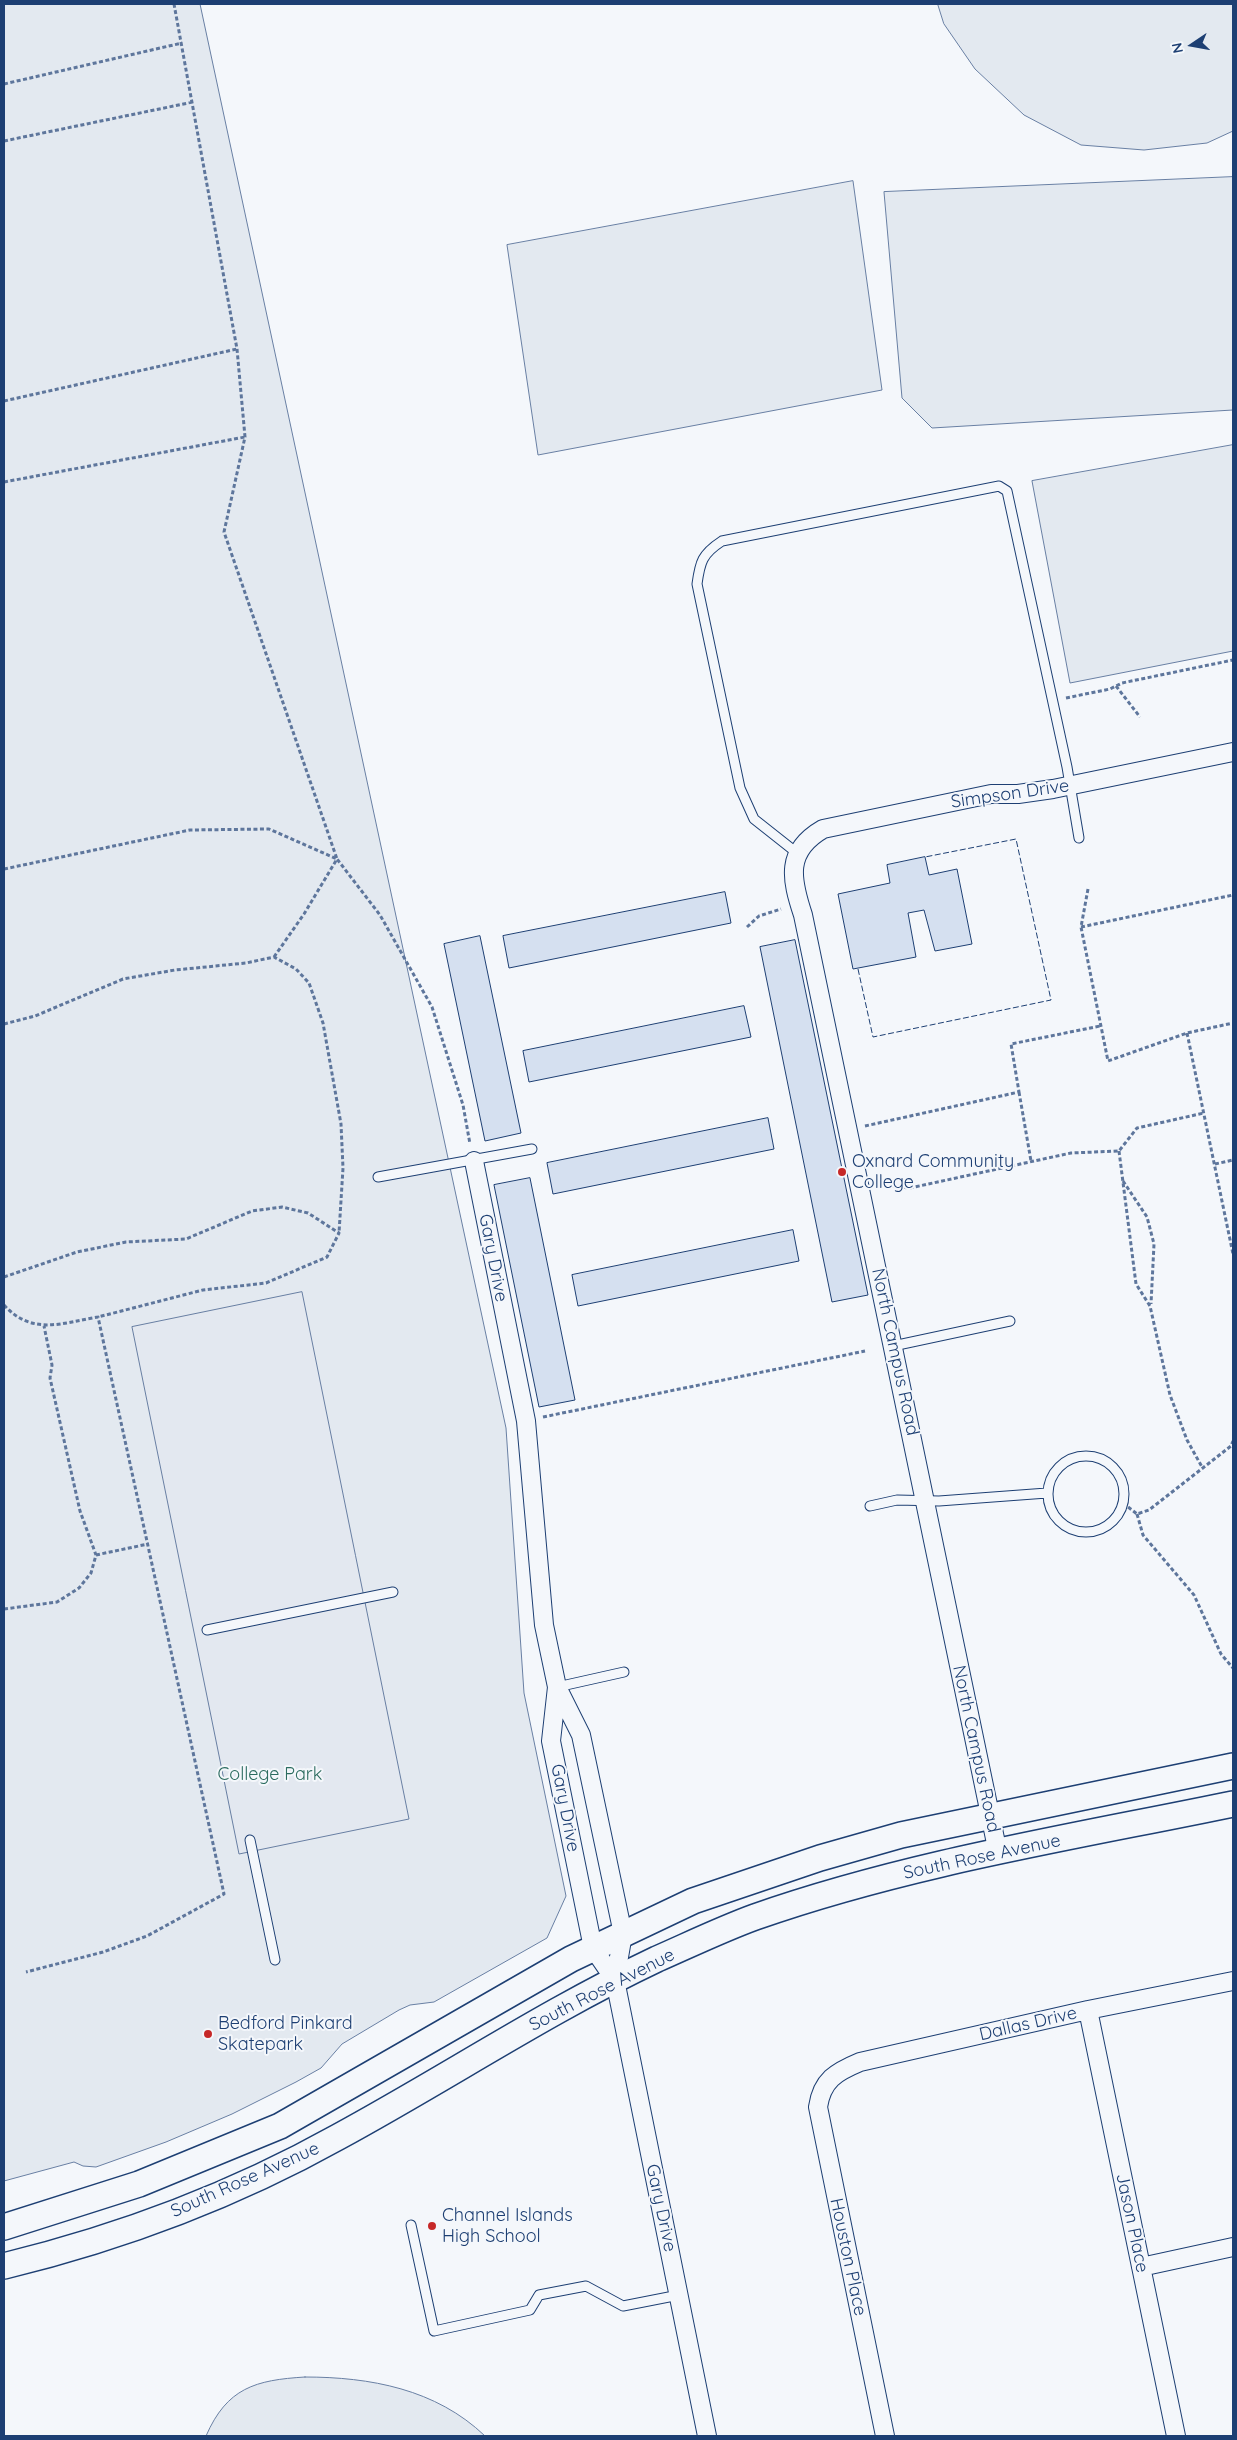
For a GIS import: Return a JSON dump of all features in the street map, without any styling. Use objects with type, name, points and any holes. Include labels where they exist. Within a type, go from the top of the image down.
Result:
[{"type":"main road","name":"South Rose Avenue","points":[[4,2227],[139,2184],[280,2126],[571,1959],[693,1902],[768,1874],[901,1835],[1233,1766]]},
{"type":"main road","name":"South Rose Avenue","points":[[4,2266],[139,2226],[274,2169],[336,2139],[574,2001],[615,1980],[752,1918],[818,1896],[918,1869],[1233,1804]]},
{"type":"street","name":"Simpson Drive","points":[[797,852],[808,838],[823,829],[991,794],[1018,794],[1071,785],[1233,752]]},
{"type":"street","name":"North Campus Road","points":[[797,852],[794,884],[803,915],[998,1853]]},
{"type":"street","name":"Gary Drive","points":[[474,1161],[526,1421],[544,1625],[557,1686],[581,1735],[623,1934],[615,1980],[708,2436]]},
{"type":"street","name":"Gary Drive","points":[[557,1686],[551,1741],[593,1948],[615,1980]]},
{"type":"street","name":"Dallas Drive","points":[[828,2081],[843,2069],[860,2062],[1088,2010],[1233,1980]]},
{"type":"street","name":"Jason Place","points":[[1088,2010],[1176,2436]]},
{"type":"street","name":"Houston Place","points":[[828,2081],[820,2093],[818,2107],[885,2436]]},
{"type":"street","points":[[1141,2267],[1233,2247]]},
{"type":"lane","points":[[797,852],[754,819],[740,788],[697,584],[699,565],[708,550],[722,542],[999,486],[1007,490],[1071,785],[1078,838]]},
{"type":"lane","points":[[378,1177],[474,1161],[532,1148]]},
{"type":"lane","points":[[893,1346],[1010,1322]]},
{"type":"lane","points":[[1078,1456],[1090,1456],[1103,1460],[1117,1472],[1124,1490],[1123,1503],[1118,1515],[1110,1524],[1099,1530],[1081,1532],[1064,1526],[1055,1517],[1049,1506],[1047,1493],[1050,1481],[1056,1470],[1066,1461],[1078,1456]]},
{"type":"lane","points":[[870,1506],[897,1500],[939,1501],[1047,1493]]},
{"type":"lane","points":[[207,1630],[393,1592]]},
{"type":"lane","points":[[557,1686],[624,1672]]},
{"type":"lane","points":[[250,1840],[275,1960]]},
{"type":"lane","points":[[411,2225],[434,2331],[530,2310],[539,2295],[586,2286],[623,2306],[679,2295]]},
{"type":"path","points":[[174,4],[237,348],[245,437],[224,532],[337,859],[380,915],[432,1007],[463,1105],[474,1161]]},
{"type":"path","points":[[4,84],[182,43]]},
{"type":"path","points":[[4,141],[193,102]]},
{"type":"path","points":[[4,401],[237,348]]},
{"type":"path","points":[[4,482],[245,437]]},
{"type":"path","points":[[1053,700],[1233,660]]},
{"type":"path","points":[[1116,686],[1140,717]]},
{"type":"path","points":[[4,869],[190,830],[269,829],[337,859]]},
{"type":"path","points":[[4,1024],[35,1016],[122,979],[176,970],[246,963],[274,956],[304,914],[337,859]]},
{"type":"path","points":[[1088,889],[1082,927],[1108,1061],[1187,1033],[1233,1023]]},
{"type":"path","points":[[1082,927],[1233,896]]},
{"type":"path","points":[[747,926],[759,916],[781,909]]},
{"type":"path","points":[[4,1305],[11,1313],[44,1326],[98,1318],[203,1290],[266,1282],[327,1257],[339,1233],[343,1168],[341,1124],[323,1024],[309,983],[296,969],[274,956]]},
{"type":"path","points":[[1031,1161],[1011,1044],[1100,1026]]},
{"type":"path","points":[[1187,1033],[1231,1233],[1233,1254]]},
{"type":"path","points":[[865,1126],[1019,1092]]},
{"type":"path","points":[[1150,1306],[1136,1284],[1119,1151],[1137,1128],[1204,1113]]},
{"type":"path","points":[[877,1185],[910,1188],[1071,1152],[1119,1151]]},
{"type":"path","points":[[1215,1164],[1233,1160]]},
{"type":"path","points":[[1122,1178],[1147,1217],[1154,1244],[1150,1306],[1170,1395],[1188,1440],[1202,1467]]},
{"type":"path","points":[[4,1277],[77,1252],[126,1242],[186,1238],[252,1211],[282,1207],[308,1213],[339,1233]]},
{"type":"path","points":[[26,1972],[103,1952],[147,1936],[224,1894],[98,1318]]},
{"type":"path","points":[[4,1609],[57,1602],[79,1588],[92,1573],[96,1555],[80,1511],[73,1484],[50,1378],[52,1365],[44,1326]]},
{"type":"path","points":[[526,1421],[865,1351]]},
{"type":"path","points":[[1137,1514],[1149,1510],[1202,1467],[1232,1447],[1233,1441]]},
{"type":"path","points":[[1123,1503],[1137,1514],[1143,1535],[1194,1595],[1221,1654],[1233,1668]]},
{"type":"path","points":[[96,1555],[148,1544]]},
{"type":"green space","name":"College Park","points":[[4,4],[200,4],[506,1428],[524,1693],[566,1896],[547,1938],[434,2002],[410,2005],[399,2010],[342,2044],[321,2068],[296,2082],[232,2114],[166,2142],[96,2167],[83,2166],[74,2162],[4,2181]]},
{"type":"green space","points":[[938,4],[1233,4],[1233,131],[1207,143],[1144,150],[1081,145],[1024,115],[975,69],[944,24]]},
{"type":"green space","points":[[1233,177],[1233,410],[932,428],[902,398],[884,192]]},
{"type":"green space","points":[[853,181],[882,390],[538,455],[507,245]]},
{"type":"green space","points":[[1233,445],[1233,651],[1070,683],[1032,481]]},
{"type":"green space","points":[[305,2377],[378,2383],[401,2389],[445,2407],[466,2420],[485,2436],[206,2436],[223,2407],[233,2397],[257,2384],[287,2378]]},
{"type":"shaded area","points":[[302,1292],[409,1819],[239,1854],[132,1327]]},
{"type":"building","points":[[925,857],[929,875],[957,869],[972,944],[935,951],[924,910],[908,913],[916,957],[853,969],[838,894],[890,883],[887,865]]},
{"type":"building","points":[[725,892],[731,923],[509,968],[503,936]]},
{"type":"building","points":[[480,936],[521,1133],[485,1141],[444,944]]},
{"type":"building","points":[[795,940],[868,1295],[832,1302],[760,947]]},
{"type":"building","points":[[744,1006],[751,1037],[529,1082],[523,1051]]},
{"type":"building","points":[[768,1118],[774,1149],[553,1194],[547,1163]]},
{"type":"building","points":[[530,1178],[575,1400],[539,1407],[494,1185]]},
{"type":"building","points":[[793,1230],[799,1261],[578,1306],[572,1275]]},
{"type":"fence","points":[[858,969],[873,1037],[1051,1000],[1016,839],[925,857]]},
{"type":"place","name":"Oxnard Community College","points":[[842,1172]]},
{"type":"place","name":"Bedford Pinkard Skatepark","points":[[208,2034]]},
{"type":"place","name":"Channel Islands High School","points":[[432,2226]]}]
